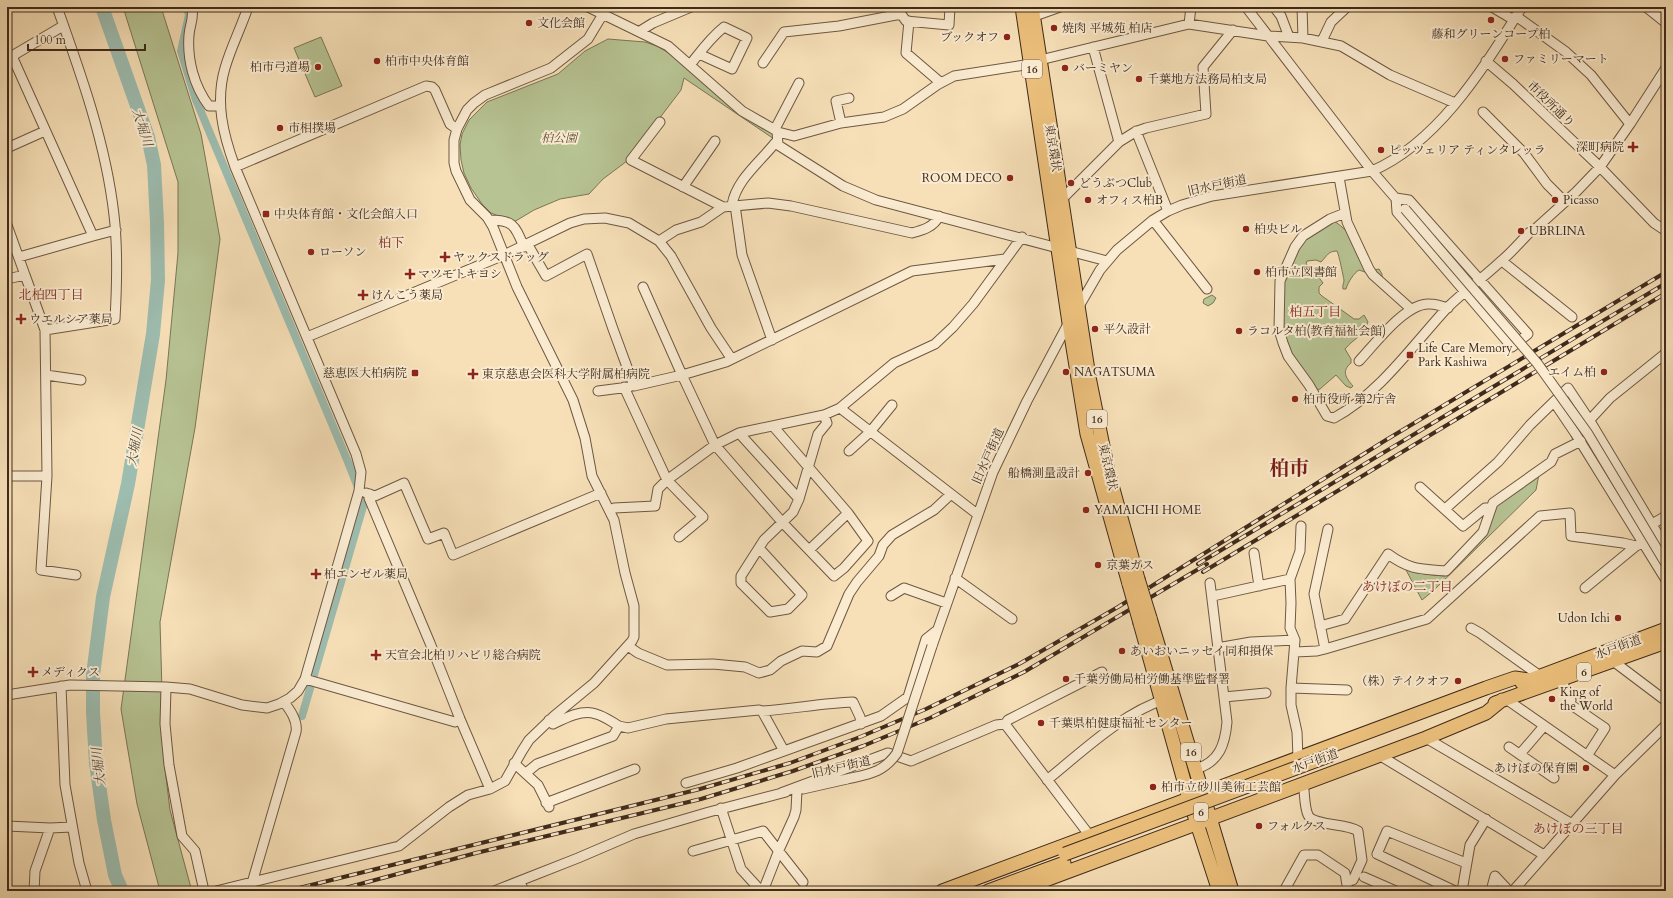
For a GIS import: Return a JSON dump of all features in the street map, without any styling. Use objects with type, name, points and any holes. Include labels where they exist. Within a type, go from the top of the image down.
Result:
[{"type":"highway","name":"東京環状","points":[[1028,12],[1063,248],[1078,308],[1089,377],[1108,471],[1134,582]]},
{"type":"highway","name":"東京環状","points":[[1036,62],[1061,200],[1069,323],[1088,434],[1145,620],[1167,699],[1189,799],[1219,891]]},
{"type":"highway","name":"水戸街道","points":[[1332,759],[1535,678],[1666,629]]},
{"type":"highway","name":"水戸街道","points":[[963,891],[1067,857],[1332,759],[1666,642]]},
{"type":"highway","points":[[1189,799],[1486,688],[1515,678],[1535,678]]},
{"type":"highway","name":"東京環状","points":[[1167,699],[1196,769],[1232,891]]},
{"type":"highway","points":[[1197,823],[1426,738],[1486,713],[1504,700]]},
{"type":"highway","name":"6","points":[[942,891],[1189,799]]},
{"type":"highway","name":"6","points":[[1016,891],[1197,823]]},
{"type":"highway","name":"水戸街道","points":[[988,891],[1067,857]]},
{"type":"street","points":[[45,330],[116,319],[116,230],[104,157],[97,129],[57,7]]},
{"type":"street","points":[[192,7],[194,16],[189,33],[189,59],[200,95],[209,106],[220,106]]},
{"type":"street","points":[[588,7],[640,31],[668,46],[742,111],[777,131],[794,136],[841,123],[884,117],[903,109],[954,76],[1036,62],[1189,24],[1268,36],[1303,38],[1341,46],[1390,75],[1455,103]]},
{"type":"street","points":[[640,31],[691,7]]},
{"type":"street","points":[[763,63],[784,32],[839,26],[901,14],[906,21],[949,25],[950,7]]},
{"type":"street","points":[[1028,12],[1060,7]]},
{"type":"street","points":[[1189,24],[1191,7]]},
{"type":"street","points":[[1246,7],[1372,171],[1542,368],[1588,434],[1666,564]]},
{"type":"street","points":[[1274,7],[1281,16],[1290,37]]},
{"type":"street","points":[[1302,7],[1303,38]]},
{"type":"street","points":[[1322,41],[1331,22],[1347,7]]},
{"type":"street","points":[[1492,7],[1515,18],[1566,52],[1591,75],[1630,124]]},
{"type":"street","name":"旧水戸街道","points":[[494,891],[520,882],[634,834],[721,808],[879,771],[891,761],[897,753],[936,631],[993,472],[1012,430],[1069,323],[1107,261],[1129,239],[1153,220],[1182,205],[1212,196],[1372,171],[1396,159],[1426,135],[1455,103],[1486,61],[1522,7]]},
{"type":"street","points":[[1646,7],[1665,22]]},
{"type":"street","points":[[7,695],[66,685],[166,687],[190,689],[242,705],[262,708],[274,706],[284,702],[298,691],[305,679],[359,491],[361,475],[359,460],[235,167],[224,135],[220,106],[221,83],[225,67],[247,10]]},
{"type":"street","points":[[216,891],[253,887],[399,846],[449,807],[468,795],[490,789],[505,781],[514,763],[529,740],[594,683],[619,654],[628,646],[634,636],[634,606],[625,573],[614,520],[592,476],[585,438],[573,400],[517,287],[490,220],[470,200],[456,171],[453,146],[457,129],[467,110],[480,99],[551,68],[588,39],[603,14]]},
{"type":"street","points":[[909,21],[906,53],[941,83]]},
{"type":"street","points":[[63,26],[9,57],[45,131],[92,236]]},
{"type":"street","points":[[690,65],[711,38],[724,27],[747,38],[732,69],[699,54]]},
{"type":"street","points":[[1061,200],[1119,142],[1136,131],[1206,114],[1203,66],[1233,30]]},
{"type":"street","points":[[1093,47],[1119,142]]},
{"type":"street","name":"市役所通り","points":[[1486,61],[1513,84],[1600,167],[1654,223],[1666,231]]},
{"type":"street","points":[[1345,213],[1330,219],[1303,236],[1295,247],[1280,281],[1279,330],[1282,343],[1288,356],[1309,385],[1328,416],[1334,418],[1342,414],[1378,385],[1465,291],[1502,261],[1530,232],[1565,202],[1600,167],[1666,68]]},
{"type":"street","points":[[778,145],[777,131],[799,83]]},
{"type":"street","points":[[235,167],[426,86],[432,87],[450,124],[457,129]]},
{"type":"street","points":[[841,123],[836,101],[849,98]]},
{"type":"street","points":[[1483,112],[1524,153],[1546,184],[1565,202]]},
{"type":"street","points":[[660,122],[631,160],[723,207]]},
{"type":"street","points":[[7,148],[45,131]]},
{"type":"street","points":[[1136,131],[1168,211]]},
{"type":"street","points":[[683,187],[715,141]]},
{"type":"street","points":[[772,340],[742,255],[733,200],[740,185],[775,143],[832,180],[853,191],[876,200],[1022,237],[1107,261]]},
{"type":"street","points":[[1339,177],[1345,213],[1353,236],[1369,269],[1373,275],[1411,309]]},
{"type":"street","points":[[1396,198],[1409,200],[1528,334],[1512,347],[1397,212],[1396,198]]},
{"type":"street","points":[[659,241],[676,230],[700,222],[723,207],[734,205],[768,203],[791,206],[912,233],[921,231],[936,223],[939,216]]},
{"type":"street","points":[[307,337],[526,246],[570,224],[596,217],[630,223],[659,241],[671,256],[711,328],[731,358]]},
{"type":"street","points":[[490,220],[501,220],[512,224],[546,276],[588,254],[613,330],[634,386]]},
{"type":"street","points":[[1153,220],[1207,289]]},
{"type":"street","points":[[7,225],[45,330],[47,476],[41,570],[76,575]]},
{"type":"street","points":[[19,257],[116,230]]},
{"type":"street","points":[[610,510],[614,508],[655,506],[658,489],[667,480],[714,445],[739,434],[824,415],[840,408],[894,363],[935,344],[974,304],[1022,237]]},
{"type":"street","points":[[598,391],[634,386],[682,375],[718,364],[772,340],[912,271],[1005,259]]},
{"type":"street","points":[[1502,261],[1572,317]]},
{"type":"street","points":[[7,279],[25,275]]},
{"type":"street","points":[[643,287],[714,445],[782,522],[834,576],[844,568],[868,541],[848,513],[773,426]]},
{"type":"street","points":[[1359,361],[1392,325],[1411,309],[1428,304],[1448,308]]},
{"type":"street","points":[[1575,433],[1590,421],[1610,398],[1666,354]]},
{"type":"street","points":[[46,375],[81,380]]},
{"type":"street","points":[[624,387],[667,480],[703,517],[679,537]]},
{"type":"street","points":[[1445,509],[1498,462],[1568,388],[1590,421],[1666,548]]},
{"type":"street","points":[[1554,402],[1581,441],[1640,545],[1666,580]]},
{"type":"street","points":[[849,451],[870,432],[892,405]]},
{"type":"street","points":[[840,408],[950,495],[977,514]]},
{"type":"street","points":[[759,548],[802,595],[788,609],[770,612],[742,583],[741,576],[764,540],[793,512],[799,499],[818,434],[827,423],[824,415]]},
{"type":"street","points":[[739,434],[799,499]]},
{"type":"street","points":[[1320,626],[1345,619],[1388,554],[1401,564],[1417,569],[1446,572],[1483,532],[1493,502],[1551,462],[1556,454],[1581,441]]},
{"type":"street","points":[[7,476],[47,476]]},
{"type":"street","points":[[359,491],[375,496],[404,483],[428,539],[444,533],[453,555],[601,493]]},
{"type":"street","points":[[1420,487],[1463,526],[1485,508],[1491,508]]},
{"type":"street","points":[[370,494],[369,498],[490,789]]},
{"type":"street","points":[[628,646],[638,653],[667,665],[713,664],[745,667],[759,673],[770,670],[781,661],[802,651],[816,652],[827,646],[849,594],[879,556],[883,545],[892,535],[934,510],[950,495]]},
{"type":"street","points":[[809,550],[848,513]]},
{"type":"street","points":[[1295,652],[1325,649],[1427,619],[1540,516],[1570,513],[1571,536],[1640,545]]},
{"type":"street","points":[[1652,524],[1666,516]]},
{"type":"street","points":[[1298,758],[1297,732],[1291,705],[1295,640],[1290,628],[1290,579],[1300,551],[1301,526]]},
{"type":"street","points":[[1325,649],[1314,594],[1328,529]]},
{"type":"street","points":[[1585,588],[1640,545]]},
{"type":"street","points":[[1254,553],[1259,586]]},
{"type":"street","points":[[955,578],[1012,619]]},
{"type":"street","points":[[1213,596],[1290,579]]},
{"type":"street","points":[[1196,769],[1209,764],[1222,747],[1226,735],[1227,722],[1217,648],[1213,596],[1210,583]]},
{"type":"street","points":[[891,596],[904,588],[946,603]]},
{"type":"street","points":[[1471,628],[1480,633],[1535,678]]},
{"type":"street","points":[[686,783],[737,768],[881,716],[908,697],[926,639],[936,631]]},
{"type":"street","points":[[1217,648],[1251,642],[1295,640]]},
{"type":"street","points":[[1613,661],[1666,701]]},
{"type":"street","points":[[781,793],[888,753],[911,761],[996,725],[1005,724],[1008,720],[1102,672]]},
{"type":"street","points":[[305,679],[454,722],[460,719]]},
{"type":"street","points":[[1561,680],[1571,700],[1570,704],[1605,728],[1587,756]]},
{"type":"street","points":[[66,685],[65,785],[79,863],[87,891]]},
{"type":"street","points":[[166,687],[165,724],[169,765],[182,836],[195,851],[204,891]]},
{"type":"street","points":[[1291,688],[1346,690]]},
{"type":"street","points":[[1224,697],[1266,693]]},
{"type":"street","points":[[1047,780],[1088,746],[1136,712],[1153,703],[1167,699]]},
{"type":"street","points":[[1504,700],[1615,775]]},
{"type":"street","points":[[253,887],[296,732],[297,726],[292,712],[284,702]]},
{"type":"street","points":[[550,720],[553,724],[580,714],[592,713],[619,726],[628,728],[666,719],[759,710],[791,709],[825,703],[853,702],[860,717],[861,724]]},
{"type":"street","points":[[762,711],[784,751]]},
{"type":"street","points":[[1005,724],[1090,836]]},
{"type":"street","points":[[1513,891],[1615,775],[1666,725]]},
{"type":"street","points":[[526,774],[537,764],[613,736],[619,726]]},
{"type":"street","points":[[1520,754],[1544,726]]},
{"type":"street","points":[[1426,738],[1572,824]]},
{"type":"street","points":[[1509,747],[1554,778]]},
{"type":"street","points":[[1380,755],[1544,855]]},
{"type":"street","points":[[514,763],[538,785],[547,805],[635,768]]},
{"type":"street","points":[[1303,783],[1308,814],[1311,819],[1318,822],[1353,827],[1358,831],[1362,860],[1353,880],[1347,881]]},
{"type":"street","points":[[721,808],[741,869],[762,891],[794,817],[796,810],[797,790]]},
{"type":"street","points":[[1462,891],[1470,845],[1486,819]]},
{"type":"street","points":[[7,826],[50,828],[72,827]]},
{"type":"street","points":[[34,891],[35,871],[50,828]]},
{"type":"street","points":[[693,851],[763,831],[803,882]]},
{"type":"street","points":[[1455,891],[1377,854],[1387,831],[1466,863]]},
{"type":"street","points":[[1284,891],[1304,855],[1318,855],[1338,867],[1345,873],[1348,891]]},
{"type":"street","points":[[1491,891],[1495,876],[1509,891]]},
{"type":"street","points":[[1364,877],[1396,891]]},
{"type":"street","points":[[520,882],[524,891]]},
{"type":"green space","points":[[123,7],[161,7],[201,134],[220,239],[195,428],[160,622],[164,760],[170,810],[191,888],[182,891],[160,891],[137,804],[121,709],[166,380],[178,253],[178,182]]},
{"type":"green space","name":"柏市弓道場","points":[[321,37],[342,86],[315,97],[294,48]]},
{"type":"green space","name":"柏公園","points":[[608,39],[645,42],[657,46],[672,55],[740,115],[774,134],[774,139],[684,78],[681,90],[627,161],[603,179],[589,194],[560,199],[534,210],[514,222],[491,213],[482,204],[471,188],[464,173],[460,145],[462,134],[469,120],[487,102],[558,74],[585,51]]},
{"type":"green space","points":[[1334,221],[1351,237],[1374,270],[1379,269],[1382,274],[1382,278],[1359,270],[1351,278],[1346,289],[1343,289],[1344,280],[1337,251],[1330,253],[1321,262],[1316,260],[1307,261],[1306,264],[1314,271],[1323,283],[1319,287],[1319,293],[1322,296],[1354,319],[1359,319],[1364,315],[1368,322],[1361,334],[1345,349],[1351,359],[1351,363],[1345,372],[1348,380],[1353,386],[1351,388],[1346,386],[1336,375],[1320,389],[1315,390],[1286,348],[1281,317],[1283,285],[1296,253],[1306,239]]},
{"type":"green space","points":[[1212,295],[1216,298],[1213,303],[1208,306],[1203,303],[1204,299]]},
{"type":"green space","points":[[1539,474],[1536,490],[1433,591],[1422,600],[1406,570],[1416,573],[1444,576],[1449,574],[1488,531],[1497,505]]},
{"type":"waterway","name":"大堀川","points":[[102,7],[148,137],[154,165],[157,222],[158,280],[153,334],[128,484],[103,597],[93,675],[93,712],[96,763],[104,820],[115,875],[122,891]]},
{"type":"waterway","points":[[187,7],[189,15],[181,51],[196,100],[364,503],[302,716]]},
{"type":"railway","points":[[287,891],[700,789],[790,763],[860,737],[926,709],[1019,664],[1118,607],[1386,440],[1666,272]]},
{"type":"railway","points":[[1198,564],[1666,283]]},
{"type":"railway","points":[[1203,572],[1666,293]]},
{"type":"railway","points":[[334,891],[476,853],[701,799],[793,771],[863,746],[930,718],[1024,672],[1207,564]]},
{"type":"place","name":"藤和グリーンコープ柏","points":[[1491,20]]},
{"type":"place","name":"文化会館","points":[[529,23]]},
{"type":"place","name":"焼肉 平城苑 柏店","points":[[1054,28]]},
{"type":"place","name":"ブックオフ","points":[[1007,37]]},
{"type":"place","name":"ファミリーマート","points":[[1505,59]]},
{"type":"place","name":"柏市中央体育館","points":[[377,61]]},
{"type":"place","name":"柏市弓道場","points":[[318,67]]},
{"type":"place","name":"バーミヤン","points":[[1065,68]]},
{"type":"place","name":"千葉地方法務局柏支局","points":[[1139,79]]},
{"type":"place","name":"市相撲場","points":[[280,128]]},
{"type":"place","name":"深町病院","points":[[1633,147]]},
{"type":"place","name":"ピッツェリア ティンタレッラ","points":[[1381,150]]},
{"type":"place","name":"ROOM DECO","points":[[1010,178]]},
{"type":"place","name":"どうぶつClub","points":[[1071,183]]},
{"type":"place","name":"オフィス柏B","points":[[1088,200]]},
{"type":"place","name":"Picasso","points":[[1555,200]]},
{"type":"place","name":"中央体育館・文化会館入口","points":[[266,214]]},
{"type":"place","name":"柏央ビル","points":[[1246,229]]},
{"type":"place","name":"UBRLINA","points":[[1521,231]]},
{"type":"place","name":"ローソン","points":[[311,252]]},
{"type":"place","name":"ヤックスドラッグ","points":[[445,257]]},
{"type":"place","name":"柏市立図書館","points":[[1257,272]]},
{"type":"place","name":"マツモトキヨシ","points":[[410,274]]},
{"type":"place","name":"けんこう薬局","points":[[363,295]]},
{"type":"place","name":"ウエルシア薬局","points":[[21,319]]},
{"type":"place","name":"平久設計","points":[[1095,329]]},
{"type":"place","name":"ラコルタ柏(教育福祉会館)","points":[[1239,331]]},
{"type":"place","name":"Life Care Memory Park Kashiwa","points":[[1410,355]]},
{"type":"place","name":"NAGATSUMA","points":[[1066,372]]},
{"type":"place","name":"エイム柏","points":[[1604,372]]},
{"type":"place","name":"慈恵医大柏病院","points":[[415,373]]},
{"type":"place","name":"東京慈恵会医科大学附属柏病院","points":[[473,374]]},
{"type":"place","name":"柏市役所 第2庁舎","points":[[1295,399]]},
{"type":"place","name":"船橋測量設計","points":[[1088,473]]},
{"type":"place","name":"YAMAICHI HOME","points":[[1086,510]]},
{"type":"place","name":"京葉ガス","points":[[1098,565]]},
{"type":"place","name":"柏エンゼル薬局","points":[[316,574]]},
{"type":"place","name":"Udon Ichi","points":[[1618,618]]},
{"type":"place","name":"あいおいニッセイ同和損保","points":[[1122,651]]},
{"type":"place","name":"天宣会北柏リハビリ総合病院","points":[[376,655]]},
{"type":"place","name":"メディクス","points":[[33,672]]},
{"type":"place","name":"千葉労働局柏労働基準監督署","points":[[1066,679]]},
{"type":"place","name":"（株）テイクオフ","points":[[1458,681]]},
{"type":"place","name":"King of the World","points":[[1552,699]]},
{"type":"place","name":"千葉県柏健康福祉センター","points":[[1041,723]]},
{"type":"place","name":"あけぼの保育園","points":[[1586,768]]},
{"type":"place","name":"柏市立砂川美術工芸館","points":[[1153,787]]},
{"type":"place","name":"フォルクス","points":[[1259,826]]},
{"type":"district","name":"柏下","points":[[391,242]]},
{"type":"district","name":"北柏四丁目","points":[[51,294]]},
{"type":"district","name":"柏五丁目","points":[[1315,311]]},
{"type":"district","name":"柏市","points":[[1289,468]]},
{"type":"district","name":"あけぼの二丁目","points":[[1407,586]]},
{"type":"district","name":"あけぼの三丁目","points":[[1578,828]]}]
